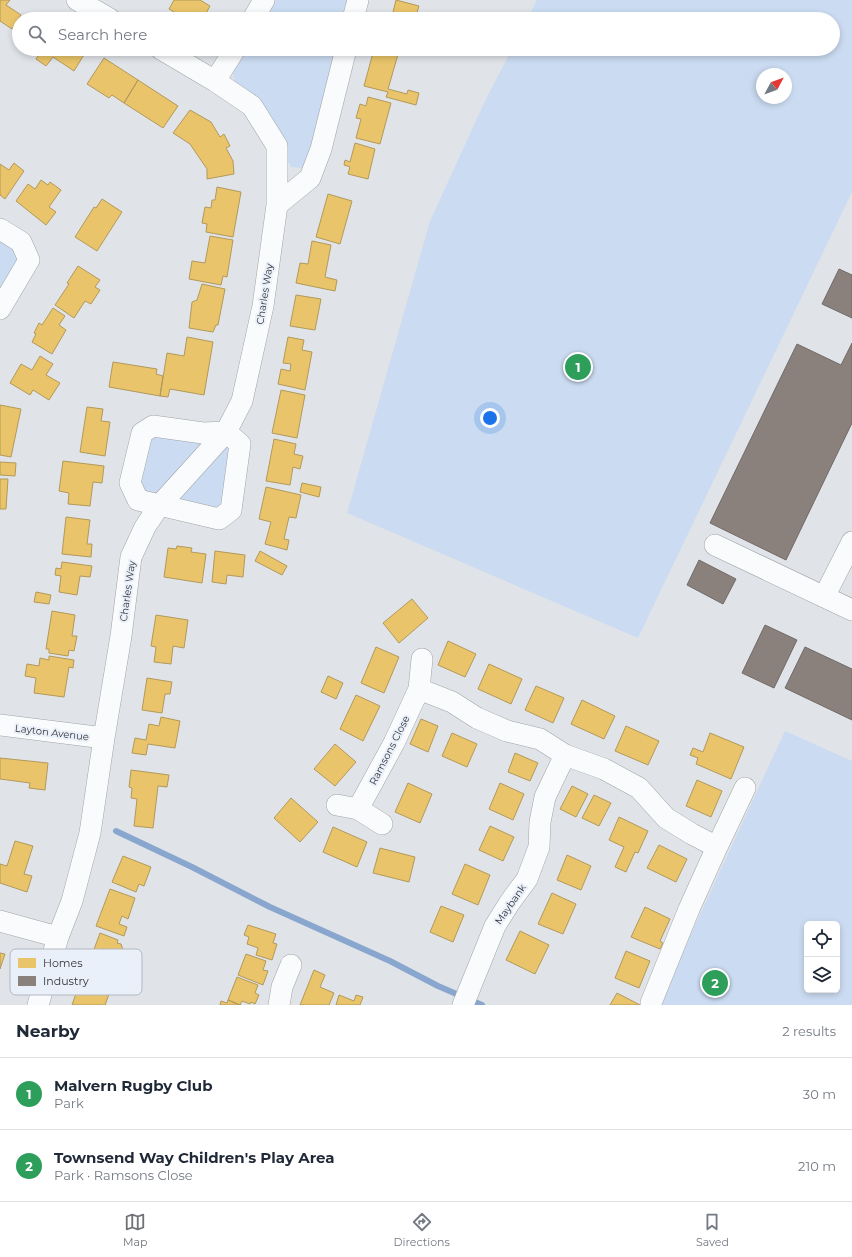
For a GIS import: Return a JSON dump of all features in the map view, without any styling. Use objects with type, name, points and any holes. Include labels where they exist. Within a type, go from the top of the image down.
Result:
[{"type":"street","points":[[77,0],[98,12]]},
{"type":"street","points":[[257,12],[264,0]]},
{"type":"street","points":[[355,12],[358,0]]},
{"type":"street","name":"Charles Way","points":[[54,949],[72,901],[90,833],[121,636],[131,557],[145,527],[159,506],[226,432],[242,401],[263,306],[277,205],[277,146],[252,106],[215,81],[173,56]]},
{"type":"street","points":[[215,81],[231,56]]},
{"type":"street","points":[[277,205],[310,178],[321,149],[344,56]]},
{"type":"street","points":[[0,229],[21,242],[29,260],[0,309]]},
{"type":"street","points":[[153,426],[203,433],[226,432],[240,444],[231,510],[219,519],[138,500],[130,483],[142,433],[153,426]]},
{"type":"street","points":[[824,597],[852,542]]},
{"type":"street","points":[[715,545],[852,610]]},
{"type":"street","name":"Ramsons Close","points":[[358,809],[394,743],[419,689],[422,659]]},
{"type":"street","points":[[419,689],[452,702],[477,718],[495,726],[507,731],[540,739],[565,755],[604,769],[639,788],[666,818],[717,847]]},
{"type":"street","name":"Layton Avenue","points":[[0,725],[104,738]]},
{"type":"street","name":"Maybank","points":[[466,999],[495,926],[527,879],[539,847],[540,822],[545,797],[565,755]]},
{"type":"street","points":[[650,1003],[688,909],[745,788]]},
{"type":"street","points":[[337,805],[358,809],[382,824]]},
{"type":"street","points":[[0,921],[58,937]]},
{"type":"street","points":[[279,1005],[282,987],[291,965]]},
{"type":"street","name":"Charles Way","points":[[38,1005],[41,995]]},
{"type":"shaded area","points":[[272,0],[349,0],[346,12],[264,12]]},
{"type":"shaded area","points":[[537,0],[852,0],[852,192],[638,638],[347,513],[430,221],[486,99],[508,56],[840,56],[840,12],[531,12]]},
{"type":"shaded area","points":[[238,56],[335,56],[308,161],[302,168],[291,167],[285,151],[236,85],[233,70]]},
{"type":"shaded area","points":[[0,233],[12,243],[18,262],[0,293]]},
{"type":"shaded area","points":[[147,435],[202,443],[160,494],[147,496],[139,484]]},
{"type":"shaded area","points":[[225,443],[232,446],[223,508],[179,504],[179,493]]},
{"type":"shaded area","points":[[785,731],[852,761],[852,1005],[658,1005]]},
{"type":"building: Homes","points":[[0,0],[10,0],[6,5],[16,12],[12,12],[12,29],[0,21]]},
{"type":"building: Homes","points":[[174,0],[200,0],[210,6],[207,12],[174,12],[169,9]]},
{"type":"building: Homes","points":[[396,0],[419,6],[417,12],[393,12]]},
{"type":"building: Homes","points":[[38,56],[83,56],[74,71],[53,57],[46,66],[36,59]]},
{"type":"building: Homes","points":[[372,56],[398,56],[388,89],[407,94],[408,90],[419,93],[416,105],[386,97],[388,92],[364,86]]},
{"type":"building: Homes","points":[[104,58],[138,80],[124,103],[112,95],[109,98],[87,84]]},
{"type":"building: Homes","points":[[138,80],[178,106],[163,128],[124,103]]},
{"type":"building: Homes","points":[[368,97],[391,103],[380,144],[356,138],[361,119],[356,118],[360,104],[366,106]]},
{"type":"building: Homes","points":[[190,110],[211,122],[220,137],[224,134],[230,146],[226,148],[233,161],[234,174],[207,179],[207,169],[190,144],[173,133]]},
{"type":"building: Homes","points":[[355,143],[375,149],[368,179],[348,174],[350,167],[344,165],[345,160],[350,162]]},
{"type":"building: Homes","points":[[14,163],[24,171],[5,199],[0,195],[0,164],[9,170]]},
{"type":"building: Homes","points":[[41,180],[48,185],[50,182],[61,190],[49,207],[56,212],[46,225],[16,201],[28,184],[35,189]]},
{"type":"building: Homes","points":[[217,187],[241,192],[233,237],[206,232],[207,224],[202,223],[205,207],[211,208],[212,200],[215,200]]},
{"type":"building: Homes","points":[[328,194],[352,201],[340,244],[316,237]]},
{"type":"building: Homes","points":[[102,199],[122,212],[97,251],[75,237],[94,207],[96,208]]},
{"type":"building: Homes","points":[[210,236],[233,240],[227,277],[223,276],[221,285],[189,279],[192,261],[205,263]]},
{"type":"building: Homes","points":[[312,241],[331,245],[325,277],[337,280],[335,291],[296,283],[300,263],[308,264]]},
{"type":"building: Homes","points":[[78,266],[100,280],[95,287],[100,290],[91,304],[85,301],[74,318],[55,305],[69,284],[67,283]]},
{"type":"building: Homes","points":[[202,284],[225,289],[218,325],[216,325],[213,332],[189,328],[192,302],[197,300]]},
{"type":"building: Homes","points":[[296,295],[321,299],[315,330],[290,326]]},
{"type":"building: Homes","points":[[53,308],[65,316],[59,325],[66,330],[52,354],[32,342],[36,334],[34,333],[39,323],[42,325]]},
{"type":"building: Homes","points":[[187,337],[213,342],[204,395],[170,389],[168,397],[160,396],[167,353],[184,356]]},
{"type":"building: Homes","points":[[288,337],[304,340],[302,350],[312,352],[305,390],[278,384],[281,369],[290,371],[291,364],[283,363]]},
{"type":"building: Homes","points":[[40,356],[53,364],[46,375],[60,383],[49,400],[33,390],[30,395],[10,383],[21,364],[32,370]]},
{"type":"building: Homes","points":[[113,362],[157,369],[156,374],[163,376],[160,396],[109,387]]},
{"type":"building: Homes","points":[[281,390],[305,395],[297,438],[272,433]]},
{"type":"building: Homes","points":[[0,405],[21,409],[11,457],[0,455]]},
{"type":"building: Homes","points":[[87,407],[103,409],[101,421],[110,422],[105,456],[80,452]]},
{"type":"building: Homes","points":[[274,439],[296,444],[294,454],[303,456],[300,469],[293,467],[290,485],[266,481]]},
{"type":"building: Homes","points":[[63,461],[104,466],[102,483],[93,482],[90,506],[68,504],[69,493],[59,491]]},
{"type":"building: Homes","points":[[0,462],[16,463],[15,476],[0,475]]},
{"type":"building: Homes","points":[[0,479],[8,479],[6,509],[0,509]]},
{"type":"building: Homes","points":[[302,483],[321,487],[319,497],[300,492]]},
{"type":"building: Homes","points":[[266,487],[301,495],[296,518],[289,517],[284,539],[289,540],[287,550],[265,544],[271,522],[259,519]]},
{"type":"building: Homes","points":[[66,517],[90,520],[87,544],[92,544],[91,557],[62,554]]},
{"type":"building: Homes","points":[[177,546],[192,548],[191,552],[206,554],[202,583],[164,577],[168,548],[176,549]]},
{"type":"building: Homes","points":[[215,551],[245,555],[243,577],[227,575],[226,584],[212,582]]},
{"type":"building: Homes","points":[[260,551],[287,566],[282,575],[255,561]]},
{"type":"building: Homes","points":[[62,562],[92,566],[90,577],[80,576],[77,595],[59,592],[61,576],[55,575],[56,568],[61,569]]},
{"type":"building: Homes","points":[[36,592],[51,595],[49,604],[34,602]]},
{"type":"building: Homes","points":[[412,599],[428,618],[399,643],[383,623]]},
{"type":"building: Homes","points":[[52,611],[75,615],[72,636],[77,636],[74,651],[69,650],[68,656],[49,653],[49,649],[46,649]]},
{"type":"building: Homes","points":[[156,615],[188,620],[184,648],[173,646],[171,664],[154,662],[156,647],[151,646]]},
{"type":"building: Homes","points":[[448,641],[476,654],[465,677],[438,665]]},
{"type":"building: Homes","points":[[376,647],[399,657],[384,693],[361,683]]},
{"type":"building: Homes","points":[[49,656],[74,660],[73,668],[69,667],[64,697],[34,693],[36,678],[25,676],[27,664],[39,666],[40,658],[49,660]]},
{"type":"building: Homes","points":[[489,664],[522,679],[511,704],[478,689]]},
{"type":"building: Homes","points":[[328,676],[343,683],[336,699],[321,692]]},
{"type":"building: Homes","points":[[147,678],[172,682],[170,694],[165,694],[162,713],[142,710]]},
{"type":"building: Homes","points":[[536,686],[564,698],[553,723],[525,710]]},
{"type":"building: Homes","points":[[356,695],[380,706],[363,741],[340,729]]},
{"type":"building: Homes","points":[[582,700],[615,716],[604,739],[571,724]]},
{"type":"building: Homes","points":[[161,717],[180,721],[175,748],[148,744],[146,755],[132,753],[135,738],[146,740],[149,724],[159,726]]},
{"type":"building: Homes","points":[[421,719],[438,726],[428,752],[410,744]]},
{"type":"building: Homes","points":[[626,726],[659,741],[648,765],[615,751]]},
{"type":"building: Homes","points":[[452,733],[477,744],[467,767],[442,756]]},
{"type":"building: Homes","points":[[710,733],[744,747],[731,779],[696,764],[698,758],[690,755],[693,748],[703,752]]},
{"type":"building: Homes","points":[[335,744],[356,762],[335,786],[314,769]]},
{"type":"building: Homes","points":[[515,753],[538,763],[530,781],[508,772]]},
{"type":"building: Homes","points":[[0,758],[48,763],[45,790],[29,788],[30,783],[0,779]]},
{"type":"building: Homes","points":[[131,770],[169,775],[167,787],[158,786],[153,828],[134,826],[137,799],[131,798],[132,788],[129,787]]},
{"type":"building: Homes","points":[[697,780],[722,791],[711,817],[686,806]]},
{"type":"building: Homes","points":[[408,783],[432,794],[420,823],[395,812]]},
{"type":"building: Homes","points":[[500,783],[524,794],[513,820],[489,809]]},
{"type":"building: Homes","points":[[572,786],[588,794],[576,817],[560,809]]},
{"type":"building: Homes","points":[[594,795],[611,803],[599,826],[582,818]]},
{"type":"building: Homes","points":[[291,798],[318,822],[300,842],[274,818]]},
{"type":"building: Homes","points":[[619,817],[648,831],[638,853],[635,852],[626,872],[615,867],[624,847],[609,840]]},
{"type":"building: Homes","points":[[490,826],[514,837],[503,861],[479,850]]},
{"type":"building: Homes","points":[[333,827],[367,842],[357,867],[323,852]]},
{"type":"building: Homes","points":[[15,841],[33,846],[24,874],[32,876],[27,892],[0,883],[0,864],[7,866]]},
{"type":"building: Homes","points":[[659,845],[687,859],[676,882],[647,868]]},
{"type":"building: Homes","points":[[380,848],[415,857],[409,882],[373,873]]},
{"type":"building: Homes","points":[[567,855],[591,866],[581,890],[557,880]]},
{"type":"building: Homes","points":[[123,856],[151,867],[144,886],[139,884],[136,892],[112,882]]},
{"type":"building: Homes","points":[[465,864],[490,875],[478,905],[452,894]]},
{"type":"building: Homes","points":[[110,889],[135,898],[128,919],[122,916],[119,924],[127,927],[124,936],[96,926]]},
{"type":"building: Homes","points":[[552,893],[576,904],[563,934],[538,924]]},
{"type":"building: Homes","points":[[441,906],[464,915],[453,942],[430,932]]},
{"type":"building: Homes","points":[[645,907],[670,919],[660,941],[663,943],[660,949],[631,937]]},
{"type":"building: Homes","points":[[248,925],[276,934],[273,943],[277,944],[272,960],[256,955],[258,948],[247,944],[249,937],[244,935]]},
{"type":"building: Homes","points":[[520,931],[549,945],[535,974],[506,960]]},
{"type":"building: Homes","points":[[100,933],[118,940],[117,943],[121,944],[123,949],[94,949]]},
{"type":"building: Homes","points":[[626,951],[650,961],[639,988],[615,978]]},
{"type":"building: Homes","points":[[0,953],[5,954],[0,969]]},
{"type":"building: Homes","points":[[246,954],[266,961],[263,970],[268,971],[263,985],[238,975]]},
{"type":"building: Homes","points":[[314,970],[325,975],[320,987],[334,993],[329,1005],[300,1005]]},
{"type":"building: Homes","points":[[237,977],[258,985],[255,993],[259,995],[255,1004],[242,1001],[240,1005],[228,1000]]},
{"type":"building: Homes","points":[[617,993],[640,1005],[610,1005]]},
{"type":"building: Homes","points":[[75,995],[109,995],[105,1005],[72,1005]]},
{"type":"building: Homes","points":[[339,995],[354,1001],[356,995],[363,997],[360,1005],[336,1005]]},
{"type":"building: Homes","points":[[228,1000],[240,1005],[220,1005],[221,1001],[227,1003]]},
{"type":"building: Industry","points":[[839,269],[852,275],[852,318],[822,304]]},
{"type":"building: Industry","points":[[852,343],[852,423],[786,560],[710,523],[797,344],[841,365]]},
{"type":"building: Industry","points":[[699,560],[736,579],[723,604],[687,585]]},
{"type":"building: Industry","points":[[765,625],[797,640],[774,688],[742,673]]},
{"type":"building: Industry","points":[[805,647],[852,669],[852,720],[785,688]]},
{"type":"waterway","points":[[116,831],[192,867],[270,907],[390,961],[438,986],[482,1005]]},
{"type":"place","name":"Malvern Rugby Club","points":[[578,367]]},
{"type":"place","name":"Townsend Way Children's Play Area","points":[[715,983]]}]
